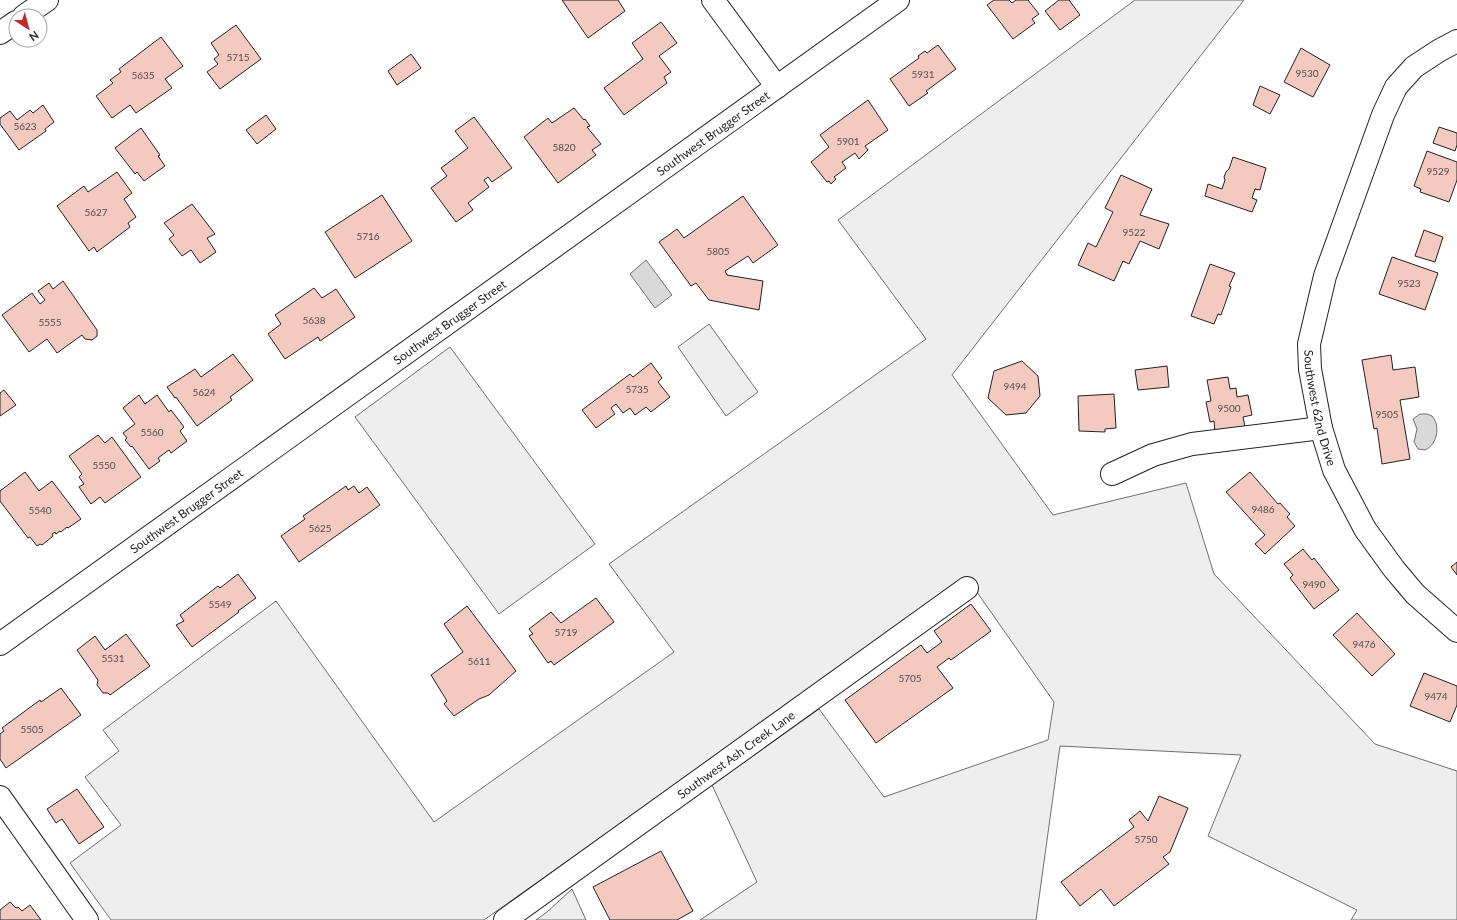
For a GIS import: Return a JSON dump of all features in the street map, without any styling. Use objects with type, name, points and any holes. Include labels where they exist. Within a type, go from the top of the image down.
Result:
[{"type":"street","points":[[36,8],[47,0]]},
{"type":"street","points":[[713,0],[777,87]]},
{"type":"street","name":"Southwest Brugger Street","points":[[0,644],[898,0]]},
{"type":"street","name":"Southwest 62nd Drive","points":[[1457,41],[1414,67],[1396,87],[1383,115],[1325,276],[1309,344],[1310,369],[1321,428],[1334,470],[1366,530],[1394,570],[1415,594],[1457,631]]},
{"type":"street","points":[[1112,474],[1153,455],[1192,444],[1321,428]]},
{"type":"street","name":"Southwest Ash Creek Lane","points":[[504,920],[967,588]]},
{"type":"street","points":[[0,797],[87,920]]},
{"type":"shaded area","points":[[1135,0],[1244,0],[952,375],[1053,515],[1186,483],[1214,574],[1375,744],[1457,771],[1457,920],[1351,920],[1357,910],[1208,836],[1241,755],[1060,746],[1036,920],[700,920],[757,882],[712,785],[819,709],[884,797],[1048,740],[1054,702],[967,578],[484,920],[111,920],[70,863],[121,825],[85,777],[119,751],[103,730],[276,601],[434,822],[674,652],[609,564],[926,339],[838,220]]},
{"type":"shaded area","points":[[646,260],[672,295],[655,308],[630,274]]},
{"type":"shaded area","points":[[709,324],[758,392],[726,416],[678,347]]},
{"type":"shaded area","points":[[450,347],[595,544],[499,614],[355,417]]},
{"type":"shaded area","points":[[1420,414],[1432,416],[1435,420],[1437,430],[1435,440],[1429,448],[1425,450],[1418,449],[1414,442],[1417,429],[1413,419]]},
{"type":"shaded area","points":[[572,889],[586,920],[536,920],[547,912]]},
{"type":"building","points":[[562,0],[618,0],[625,11],[588,38]]},
{"type":"building","points":[[994,0],[1009,0],[1012,3],[1016,0],[1028,0],[1039,14],[1032,19],[1035,23],[1013,39],[987,5]]},
{"type":"building","points":[[1059,0],[1069,0],[1080,15],[1060,30],[1045,11]]},
{"type":"building","points":[[661,22],[677,43],[659,56],[671,72],[664,77],[667,83],[624,115],[604,88],[643,59],[632,43]]},
{"type":"building","points":[[236,25],[261,59],[220,89],[207,72],[218,64],[214,59],[219,55],[211,43]]},
{"type":"building","points":[[161,37],[183,66],[165,79],[172,88],[136,113],[130,105],[112,118],[96,96],[113,83],[110,80],[121,72],[119,69]]},
{"type":"building","points":[[938,45],[956,69],[926,91],[928,93],[909,106],[890,79],[919,58],[918,56],[925,51],[927,53]]},
{"type":"building","points":[[1301,48],[1330,65],[1313,97],[1284,82]]},
{"type":"building","points":[[411,54],[421,68],[397,85],[388,71]]},
{"type":"building","points":[[1260,86],[1280,95],[1270,114],[1253,105]]},
{"type":"building","points":[[868,100],[888,130],[865,146],[868,150],[859,159],[855,153],[842,162],[846,168],[834,177],[836,179],[831,184],[829,181],[827,182],[811,162],[829,147],[820,135]]},
{"type":"building","points":[[43,105],[54,122],[45,129],[46,131],[19,150],[0,124],[0,118],[10,111],[17,120],[30,110],[33,113]]},
{"type":"building","points":[[574,108],[584,120],[585,119],[590,126],[587,127],[601,144],[592,150],[596,155],[558,183],[524,137],[548,118],[552,123]]},
{"type":"building","points":[[266,115],[276,129],[257,144],[246,130]]},
{"type":"building","points":[[474,117],[512,168],[492,182],[488,177],[484,180],[489,187],[468,203],[473,210],[456,222],[431,188],[447,176],[441,168],[468,148],[455,131]]},
{"type":"building","points":[[1439,127],[1457,133],[1457,145],[1455,151],[1433,143]]},
{"type":"building","points":[[141,128],[160,155],[158,156],[165,166],[144,181],[137,172],[135,174],[115,148]]},
{"type":"building","points":[[1427,151],[1457,162],[1457,180],[1449,202],[1420,192],[1421,189],[1414,186]]},
{"type":"building","points":[[1233,157],[1266,168],[1260,190],[1255,189],[1252,198],[1257,200],[1252,212],[1205,196],[1208,184],[1222,189],[1225,180],[1224,177],[1229,169]]},
{"type":"building","points":[[117,172],[132,193],[124,199],[136,217],[128,223],[130,227],[97,252],[94,247],[89,251],[57,206],[84,186],[88,192]]},
{"type":"building","points":[[1121,175],[1152,189],[1140,215],[1169,224],[1159,249],[1140,241],[1129,264],[1123,261],[1114,281],[1078,265],[1088,243],[1096,247],[1113,212],[1105,208]]},
{"type":"building","points":[[382,195],[412,241],[355,278],[325,232]]},
{"type":"building","points":[[743,196],[778,245],[753,263],[748,256],[725,271],[727,275],[763,281],[759,310],[709,300],[696,283],[691,286],[659,242],[677,229],[684,238]]},
{"type":"building","points":[[192,204],[215,234],[207,238],[216,252],[200,263],[191,250],[182,256],[169,239],[174,235],[164,223]]},
{"type":"building","points":[[1424,230],[1443,237],[1435,262],[1415,256]]},
{"type":"building","points":[[1392,257],[1438,273],[1425,310],[1379,294]]},
{"type":"building","points":[[1210,264],[1235,273],[1229,286],[1231,287],[1221,315],[1218,314],[1214,324],[1191,316]]},
{"type":"building","points":[[63,281],[97,330],[97,336],[92,340],[85,339],[82,335],[57,353],[47,339],[29,352],[2,315],[32,293],[40,304],[45,300],[38,291],[49,283],[53,289]]},
{"type":"building","points":[[314,288],[322,298],[336,289],[355,317],[320,341],[318,337],[285,359],[268,334],[281,324],[275,315]]},
{"type":"building","points":[[233,354],[253,380],[230,397],[232,400],[197,426],[167,387],[195,369],[201,377]]},
{"type":"building","points":[[1391,355],[1393,370],[1415,367],[1419,397],[1400,400],[1410,459],[1382,464],[1377,428],[1374,429],[1362,360]]},
{"type":"building","points":[[1022,361],[1038,376],[1040,396],[1026,413],[1006,415],[988,398],[994,371]]},
{"type":"building","points":[[651,363],[662,378],[658,382],[670,397],[651,412],[646,407],[635,415],[630,408],[623,413],[616,404],[611,408],[615,414],[596,428],[582,410],[630,374],[633,377]]},
{"type":"building","points":[[1167,366],[1169,387],[1138,390],[1135,370]]},
{"type":"building","points":[[1228,377],[1230,389],[1236,388],[1237,397],[1248,395],[1252,415],[1243,417],[1245,427],[1215,432],[1214,421],[1210,422],[1206,402],[1211,401],[1207,380]]},
{"type":"building","points":[[4,390],[16,405],[0,416],[0,393]]},
{"type":"building","points":[[1114,394],[1116,428],[1105,429],[1105,432],[1079,431],[1078,396]]},
{"type":"building","points":[[139,395],[145,404],[157,395],[169,412],[171,410],[184,427],[180,431],[187,441],[171,453],[169,450],[158,458],[160,461],[149,469],[132,446],[131,447],[125,440],[127,438],[123,433],[135,424],[123,408]]},
{"type":"building","points":[[98,435],[105,443],[112,437],[141,477],[105,503],[100,497],[91,504],[79,487],[84,484],[79,477],[82,474],[69,456]]},
{"type":"building","points":[[25,472],[39,491],[52,481],[81,519],[61,532],[60,531],[56,534],[55,532],[52,534],[53,536],[42,545],[40,544],[37,546],[30,537],[28,538],[0,501],[0,491]]},
{"type":"building","points":[[1250,472],[1278,504],[1280,503],[1290,514],[1287,517],[1295,526],[1265,554],[1255,544],[1265,535],[1226,492]]},
{"type":"building","points":[[346,486],[348,490],[354,486],[359,493],[367,487],[380,505],[299,562],[281,536],[305,519],[303,516]]},
{"type":"building","points":[[1303,549],[1312,560],[1314,558],[1339,590],[1314,609],[1290,578],[1293,575],[1284,564]]},
{"type":"building","points":[[1457,562],[1457,575],[1451,567]]},
{"type":"building","points":[[238,574],[256,598],[192,647],[176,625],[184,621],[180,615],[218,586],[220,588]]},
{"type":"building","points":[[596,598],[614,622],[554,665],[551,661],[548,663],[529,636],[533,634],[529,629],[551,612],[561,623]]},
{"type":"building","points":[[971,604],[991,631],[951,660],[949,658],[937,667],[953,688],[876,743],[845,700],[921,645],[927,653],[942,642],[934,631]]},
{"type":"building","points":[[467,606],[516,671],[489,695],[479,699],[454,716],[444,704],[447,701],[431,675],[463,652],[444,624]]},
{"type":"building","points":[[1357,613],[1395,654],[1372,676],[1333,635]]},
{"type":"building","points":[[126,634],[150,666],[110,695],[108,693],[103,693],[97,685],[98,680],[77,650],[95,636],[105,650]]},
{"type":"building","points":[[1424,673],[1457,686],[1457,705],[1450,722],[1410,706]]},
{"type":"building","points":[[61,688],[81,715],[6,768],[0,759],[0,734],[4,731],[2,728],[40,700],[41,702]]},
{"type":"building","points":[[77,789],[104,827],[79,844],[62,819],[56,823],[47,809]]},
{"type":"building","points":[[1159,796],[1188,808],[1170,852],[1163,857],[1169,864],[1114,906],[1101,889],[1080,906],[1061,882],[1134,827],[1129,820],[1140,811],[1148,821]]},
{"type":"building","points":[[661,851],[693,911],[677,920],[610,920],[593,887]]},
{"type":"building","points":[[10,902],[22,911],[30,905],[41,920],[0,920],[0,910]]}]
